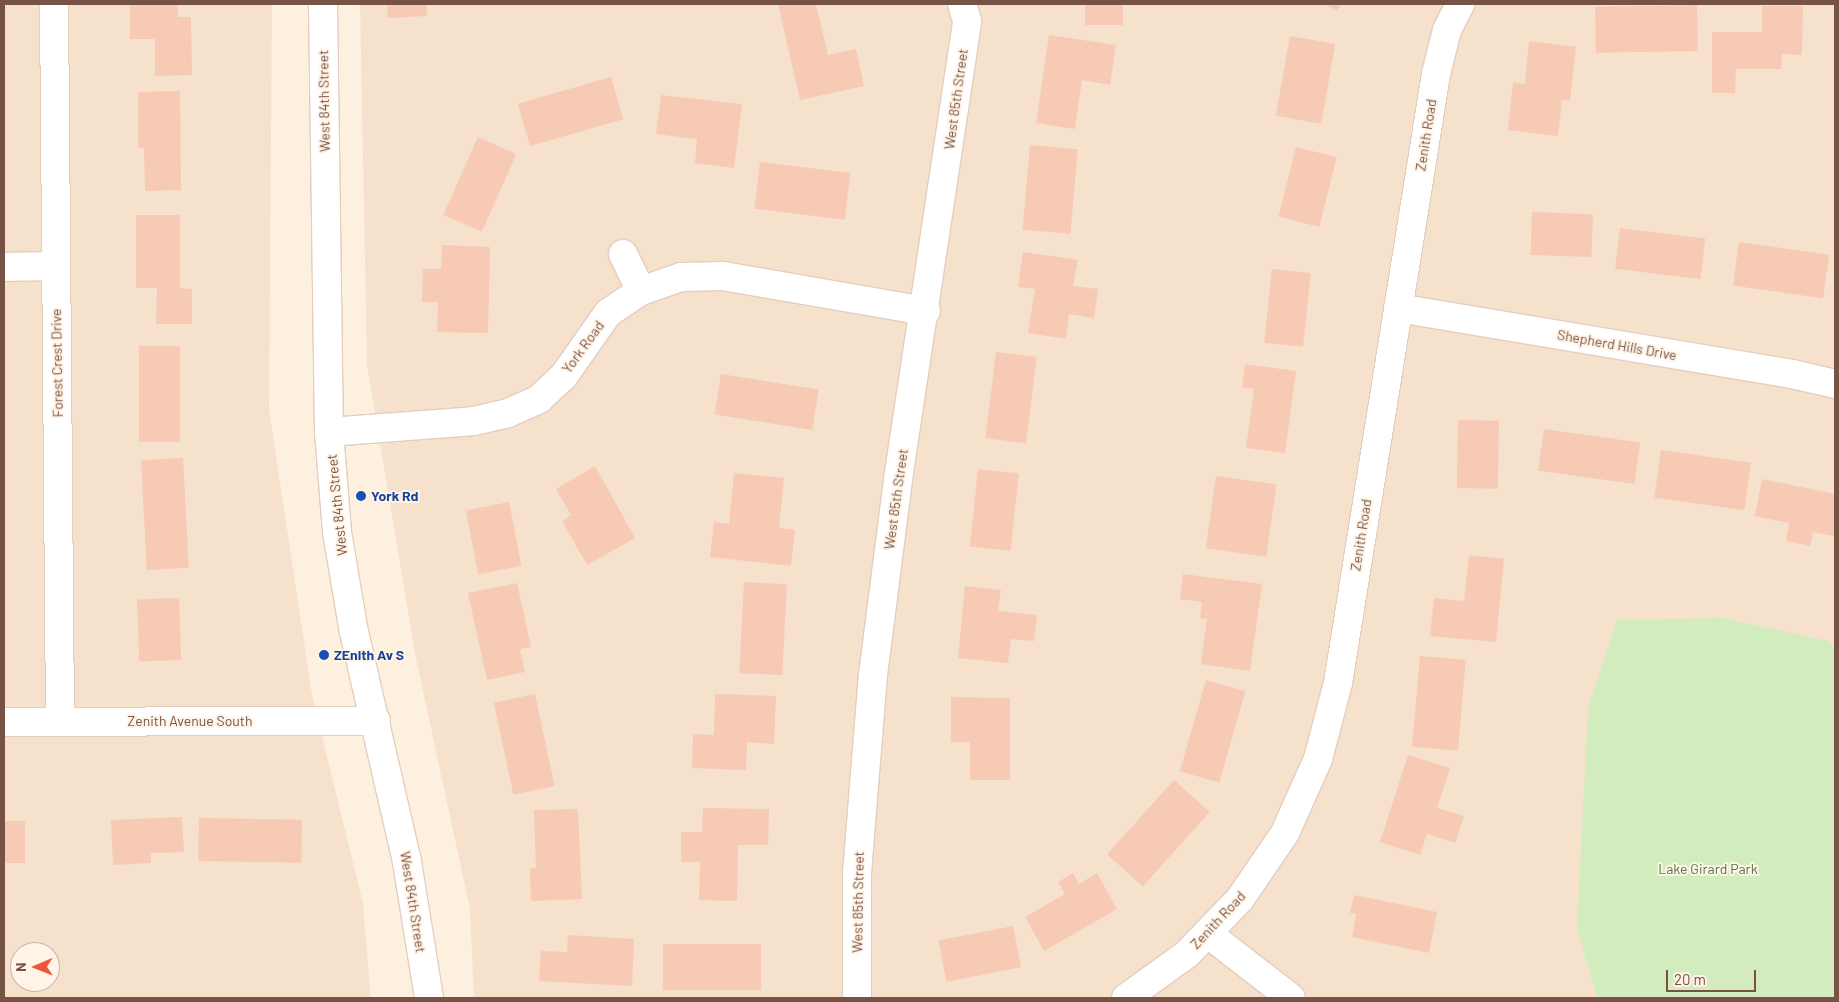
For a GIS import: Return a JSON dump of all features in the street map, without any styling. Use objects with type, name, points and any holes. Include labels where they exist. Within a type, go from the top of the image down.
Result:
[{"type":"street","name":"Forest Crest Drive","points":[[54,4],[60,721]]},
{"type":"street","name":"West 84th Street","points":[[323,4],[330,432],[337,532],[354,632],[407,862],[429,998]]},
{"type":"street","name":"West 85th Street","points":[[857,998],[857,873],[873,674],[898,479],[926,310],[967,21],[962,4]]},
{"type":"street","name":"Zenith Road","points":[[1126,998],[1186,954],[1240,899],[1285,833],[1318,759],[1338,683],[1436,74],[1446,30],[1460,4]]},
{"type":"street","points":[[624,254],[641,291]]},
{"type":"street","points":[[4,266],[56,266]]},
{"type":"street","name":"York Road","points":[[330,432],[474,422],[508,413],[539,399],[557,382],[608,313],[641,291],[681,277],[723,276],[926,310]]},
{"type":"street","name":"Shepherd Hills Drive","points":[[1398,308],[1792,374],[1835,384]]},
{"type":"street","name":"Zenith Avenue South","points":[[4,722],[376,721]]},
{"type":"street","points":[[1207,933],[1291,998]]},
{"type":"shaded area","points":[[4,4],[272,4],[269,409],[312,695],[363,903],[371,998],[4,998]]},
{"type":"shaded area","points":[[360,4],[1835,4],[1835,649],[1828,641],[1577,929],[1597,998],[474,998],[470,909],[415,654],[367,365]]},
{"type":"green space","name":"Lake Girard Park","points":[[1723,618],[1828,641],[1835,649],[1835,998],[1597,998],[1577,929],[1588,708],[1617,620]]},
{"type":"building","points":[[130,4],[178,4],[178,17],[191,17],[192,75],[155,76],[155,39],[130,39]]},
{"type":"building","points":[[387,4],[426,4],[427,16],[388,18]]},
{"type":"building","points":[[778,4],[816,4],[828,55],[856,49],[864,86],[800,100]]},
{"type":"building","points":[[1085,4],[1123,4],[1123,25],[1085,25]]},
{"type":"building","points":[[1324,4],[1341,4],[1337,11]]},
{"type":"building","points":[[1697,5],[1698,51],[1596,53],[1595,7]]},
{"type":"building","points":[[1762,6],[1803,6],[1802,55],[1782,54],[1781,69],[1736,69],[1735,93],[1712,93],[1712,32],[1762,32]]},
{"type":"building","points":[[1049,35],[1116,45],[1110,85],[1082,80],[1075,129],[1036,123]]},
{"type":"building","points":[[1290,36],[1335,44],[1321,124],[1276,116]]},
{"type":"building","points":[[1529,41],[1576,47],[1570,101],[1562,100],[1558,136],[1508,130],[1513,82],[1525,84]]},
{"type":"building","points":[[611,77],[623,119],[530,146],[518,104]]},
{"type":"building","points":[[180,91],[181,190],[145,191],[144,148],[138,148],[138,92]]},
{"type":"building","points":[[661,95],[742,104],[734,168],[695,163],[697,139],[656,134]]},
{"type":"building","points":[[478,137],[516,154],[482,232],[443,215]]},
{"type":"building","points":[[1030,145],[1078,149],[1070,234],[1023,230]]},
{"type":"building","points":[[1296,147],[1337,157],[1319,227],[1279,217]]},
{"type":"building","points":[[760,162],[850,173],[845,220],[754,209]]},
{"type":"building","points":[[1532,212],[1593,214],[1591,257],[1530,255]]},
{"type":"building","points":[[136,215],[180,215],[180,288],[192,289],[192,324],[156,324],[157,288],[136,288]]},
{"type":"building","points":[[1620,228],[1705,238],[1700,279],[1615,269]]},
{"type":"building","points":[[1739,242],[1829,255],[1823,298],[1733,286]]},
{"type":"building","points":[[442,245],[490,247],[488,333],[437,332],[438,302],[422,302],[423,269],[441,269]]},
{"type":"building","points":[[1023,252],[1078,260],[1073,286],[1098,289],[1094,318],[1069,314],[1066,339],[1028,333],[1035,289],[1018,287]]},
{"type":"building","points":[[1272,269],[1311,273],[1303,347],[1264,343]]},
{"type":"building","points":[[139,346],[180,346],[180,442],[139,442]]},
{"type":"building","points":[[996,352],[1037,357],[1026,443],[985,438]]},
{"type":"building","points":[[1245,364],[1296,371],[1285,453],[1246,448],[1254,389],[1242,387]]},
{"type":"building","points":[[721,374],[819,389],[812,430],[715,414]]},
{"type":"building","points":[[1458,420],[1499,421],[1498,489],[1457,488]]},
{"type":"building","points":[[1544,429],[1640,442],[1634,484],[1538,471]]},
{"type":"building","points":[[1661,450],[1751,463],[1744,510],[1654,498]]},
{"type":"building","points":[[183,458],[189,568],[147,570],[141,460]]},
{"type":"building","points":[[595,466],[635,538],[587,565],[562,521],[571,515],[556,489]]},
{"type":"building","points":[[978,469],[1019,473],[1011,551],[970,547]]},
{"type":"building","points":[[734,473],[784,478],[779,528],[795,530],[791,566],[710,557],[714,522],[729,524]]},
{"type":"building","points":[[1216,476],[1276,484],[1266,557],[1206,548]]},
{"type":"building","points":[[1762,479],[1835,494],[1835,536],[1813,532],[1810,546],[1786,541],[1789,523],[1755,516]]},
{"type":"building","points":[[509,502],[521,566],[478,574],[466,510]]},
{"type":"building","points":[[1469,555],[1504,559],[1496,642],[1430,636],[1434,598],[1464,601]]},
{"type":"building","points":[[1183,574],[1262,584],[1250,671],[1201,664],[1207,619],[1200,618],[1202,602],[1180,599]]},
{"type":"building","points":[[744,582],[787,584],[782,675],[739,673]]},
{"type":"building","points":[[517,583],[531,647],[520,649],[525,672],[487,680],[468,593]]},
{"type":"building","points":[[965,586],[1001,590],[998,611],[1037,615],[1034,641],[1011,639],[1008,663],[958,658]]},
{"type":"building","points":[[179,598],[181,660],[139,661],[137,599]]},
{"type":"building","points":[[1420,656],[1466,660],[1458,751],[1412,747]]},
{"type":"building","points":[[1206,680],[1245,691],[1219,783],[1180,771]]},
{"type":"building","points":[[535,694],[555,786],[513,795],[494,703]]},
{"type":"building","points":[[715,694],[776,696],[774,744],[747,742],[746,770],[692,768],[693,734],[714,735]]},
{"type":"building","points":[[951,697],[1010,698],[1010,780],[970,780],[970,742],[951,742]]},
{"type":"building","points":[[1408,755],[1450,768],[1437,808],[1464,816],[1455,843],[1427,834],[1420,855],[1380,842]]},
{"type":"building","points":[[1174,780],[1210,812],[1143,886],[1107,854]]},
{"type":"building","points":[[703,808],[769,809],[768,845],[738,845],[737,901],[699,900],[700,862],[681,862],[681,832],[702,832]]},
{"type":"building","points":[[578,809],[582,899],[531,901],[530,868],[536,868],[534,810]]},
{"type":"building","points":[[182,817],[184,852],[151,853],[151,863],[113,865],[111,820]]},
{"type":"building","points":[[199,818],[302,820],[301,863],[198,861]]},
{"type":"building","points":[[4,821],[25,821],[25,863],[4,863]]},
{"type":"building","points":[[1073,873],[1079,884],[1097,873],[1117,909],[1044,951],[1025,917],[1065,894],[1058,882]]},
{"type":"building","points":[[1354,895],[1437,912],[1429,953],[1352,937],[1356,914],[1350,913]]},
{"type":"building","points":[[1013,926],[1021,967],[946,982],[938,941]]},
{"type":"building","points":[[568,935],[634,939],[632,986],[539,981],[541,951],[567,952]]},
{"type":"building","points":[[663,944],[761,944],[761,990],[663,990]]},
{"type":"place","name":"York Rd","points":[[361,496]]},
{"type":"place","name":"ZEnith Av S","points":[[324,655]]}]
